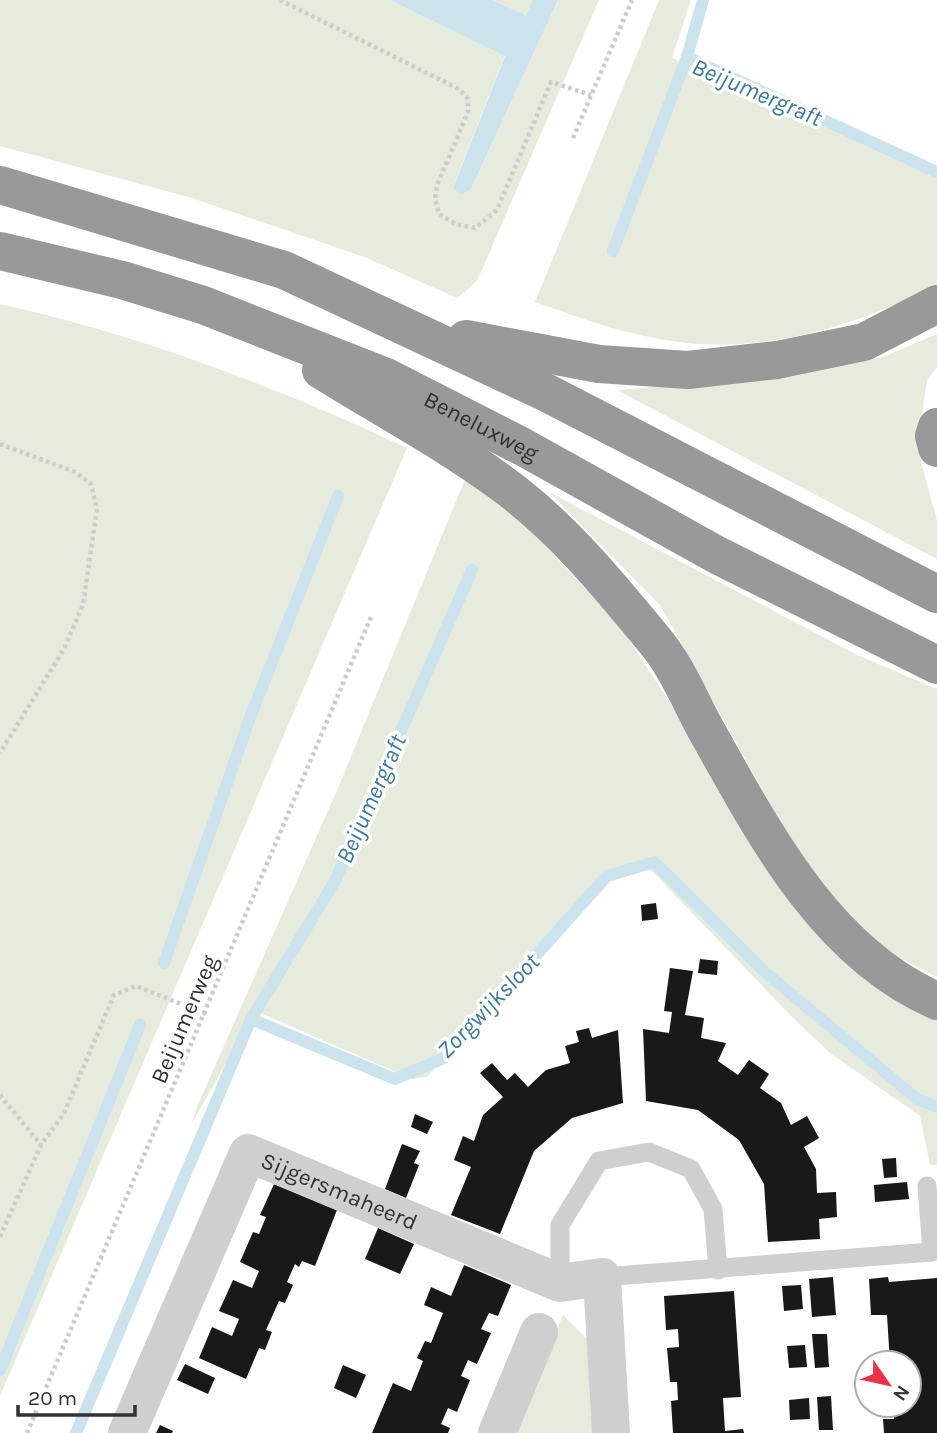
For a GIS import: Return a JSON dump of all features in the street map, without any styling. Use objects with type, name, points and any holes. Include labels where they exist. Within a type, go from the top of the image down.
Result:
[{"type":"highway","points":[[0,186],[284,270],[419,331],[937,594]]},
{"type":"highway","name":"Beneluxweg","points":[[0,251],[122,280],[242,320],[386,377],[523,447],[717,555],[937,665]]},
{"type":"highway","points":[[419,331],[599,364],[688,370],[777,360],[864,342],[937,304]]},
{"type":"highway","points":[[242,320],[501,483],[582,556],[658,644],[730,772],[803,890],[851,944],[911,990],[937,1001]]},
{"type":"highway","points":[[937,427],[934,436],[937,447]]},
{"type":"street","name":"Sijgersmaheerd","points":[[127,1433],[248,1153],[559,1283]]},
{"type":"street","points":[[559,1283],[602,1277],[611,1433]]},
{"type":"street","points":[[497,1433],[539,1332]]},
{"type":"lane","points":[[559,1283],[560,1225],[599,1161],[649,1152],[691,1169],[713,1209],[718,1270]]},
{"type":"lane","points":[[602,1277],[932,1252],[927,1186]]},
{"type":"path","points":[[280,0],[458,89],[468,99],[468,112],[435,199],[439,214],[456,225],[475,228],[497,210],[551,82],[591,96]]},
{"type":"path","points":[[573,138],[632,0]]},
{"type":"path","points":[[0,444],[75,472],[91,484],[97,509],[83,605],[64,649],[0,753]]},
{"type":"path","name":"Beijumerweg","points":[[27,1433],[206,1014],[371,617]]},
{"type":"path","points":[[0,1237],[41,1145],[64,1113],[114,995],[136,986],[206,1014]]},
{"type":"path","points":[[0,1095],[41,1145]]},
{"type":"shaded area","points":[[0,0],[390,0],[505,55],[453,187],[461,195],[471,189],[558,0],[599,0],[477,281],[457,298],[367,258],[192,198],[0,146]]},
{"type":"shaded area","points":[[492,0],[533,0],[526,15]]},
{"type":"shaded area","points":[[659,0],[691,0],[672,58],[937,169],[937,285],[845,323],[779,340],[745,344],[712,345],[642,336],[535,302]]},
{"type":"shaded area","points":[[0,304],[104,331],[207,365],[309,404],[407,448],[0,1396]]},
{"type":"shaded area","points":[[937,334],[937,367],[927,380],[917,447],[937,520],[937,559],[617,390],[764,378],[883,357]]},
{"type":"shaded area","points":[[466,477],[526,525],[619,625],[753,829],[937,1008],[937,1165],[930,1165],[920,1116],[830,1053],[653,872],[633,864],[612,868],[427,1077],[412,1079],[256,1011],[192,1123],[338,788]]},
{"type":"shaded area","points":[[549,492],[857,655],[937,689],[937,977],[888,952],[837,906],[799,856],[660,605]]},
{"type":"shaded area","points":[[563,1315],[593,1345],[595,1433],[513,1433]]},
{"type":"water","points":[[390,0],[492,0],[526,15],[533,0],[558,0],[471,189],[461,195],[453,188],[505,56]]},
{"type":"building","points":[[656,903],[658,919],[642,921],[641,905]]},
{"type":"building","points":[[700,959],[718,961],[717,975],[698,973]]},
{"type":"building","points":[[670,968],[693,971],[685,1015],[704,1018],[701,1038],[726,1043],[718,1061],[738,1075],[749,1060],[769,1074],[760,1088],[781,1103],[791,1125],[807,1116],[819,1138],[804,1147],[816,1169],[817,1193],[836,1192],[837,1217],[819,1219],[820,1239],[768,1242],[764,1184],[739,1140],[698,1110],[646,1101],[643,1029],[669,1033],[672,1012],[664,1011]]},
{"type":"building","points":[[589,1028],[592,1038],[618,1030],[623,1103],[572,1118],[534,1151],[500,1234],[451,1215],[471,1167],[454,1160],[463,1136],[474,1141],[483,1115],[503,1097],[480,1073],[492,1063],[507,1080],[515,1073],[528,1087],[546,1070],[570,1063],[565,1046],[579,1042],[576,1031]]},
{"type":"building","points":[[415,1114],[433,1122],[427,1134],[411,1127]]},
{"type":"building","points":[[402,1144],[420,1151],[414,1163],[419,1165],[406,1198],[385,1189]]},
{"type":"building","points":[[896,1158],[897,1177],[884,1178],[882,1159]]},
{"type":"building","points":[[907,1182],[909,1199],[875,1202],[874,1185]]},
{"type":"building","points":[[274,1184],[337,1210],[315,1266],[302,1261],[299,1267],[295,1264],[287,1282],[293,1285],[285,1303],[279,1301],[266,1330],[272,1332],[265,1350],[259,1348],[246,1379],[199,1358],[212,1327],[232,1336],[239,1319],[219,1311],[233,1280],[252,1288],[259,1271],[240,1262],[253,1232],[259,1234],[266,1217],[260,1215]]},
{"type":"building","points":[[378,1228],[414,1244],[400,1274],[365,1259]]},
{"type":"building","points":[[464,1265],[511,1285],[498,1316],[489,1313],[481,1329],[491,1333],[477,1364],[468,1360],[461,1376],[470,1380],[457,1412],[448,1408],[441,1424],[450,1428],[448,1433],[372,1433],[393,1383],[411,1391],[423,1361],[417,1358],[425,1341],[431,1343],[443,1313],[424,1305],[431,1287],[451,1296]]},
{"type":"building","points":[[833,1277],[836,1315],[812,1317],[809,1279]]},
{"type":"building","points":[[888,1277],[889,1282],[937,1278],[937,1433],[884,1433],[883,1419],[923,1419],[923,1349],[889,1349],[887,1315],[871,1315],[869,1279]]},
{"type":"building","points":[[801,1285],[803,1309],[784,1311],[782,1286]]},
{"type":"building","points":[[734,1291],[741,1397],[723,1398],[725,1431],[743,1429],[744,1433],[673,1433],[671,1401],[678,1400],[677,1382],[670,1382],[667,1348],[679,1347],[678,1329],[666,1330],[664,1296]]},
{"type":"building","points":[[812,1334],[827,1334],[829,1367],[815,1368]]},
{"type":"building","points":[[805,1345],[807,1367],[789,1368],[787,1346]]},
{"type":"building","points":[[185,1364],[215,1378],[208,1394],[177,1380]]},
{"type":"building","points":[[343,1365],[366,1375],[356,1398],[334,1388]]},
{"type":"building","points":[[831,1396],[833,1430],[819,1430],[817,1397]]},
{"type":"building","points":[[809,1398],[810,1419],[790,1420],[789,1400]]},
{"type":"building","points":[[160,1425],[173,1431],[172,1433],[156,1433]]},
{"type":"waterway","name":"Beijumergraft","points":[[613,251],[687,57],[703,0]]},
{"type":"waterway","name":"Beijumergraft","points":[[687,57],[937,172]]},
{"type":"waterway","name":"Zorgwijksloot","points":[[164,963],[251,715],[338,496]]},
{"type":"waterway","name":"Beijumergraft","points":[[76,1433],[251,1019],[335,881],[472,570]]},
{"type":"waterway","name":"Zorgwijksloot","points":[[251,1019],[395,1079],[444,1058],[607,876],[654,862],[766,973],[917,1099],[937,1107]]},
{"type":"waterway","name":"Zorgwijksloot","points":[[0,1370],[140,1025]]}]
